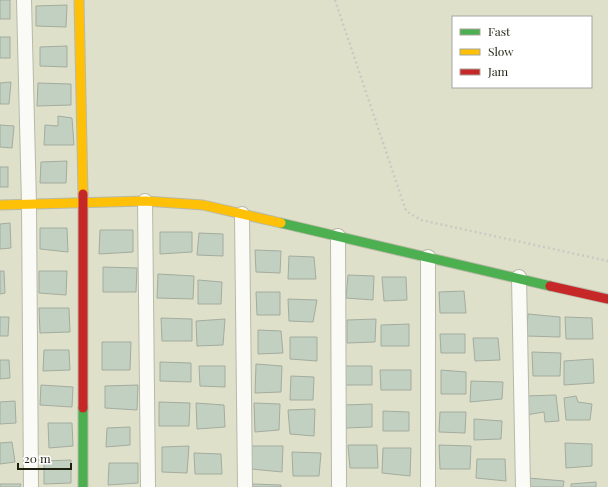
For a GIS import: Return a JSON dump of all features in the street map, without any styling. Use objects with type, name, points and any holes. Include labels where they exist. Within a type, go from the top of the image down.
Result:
[{"type":"street","points":[[24,0],[29,204],[32,487]]},
{"type":"street","points":[[79,0],[83,202],[83,487]]},
{"type":"street","points":[[0,205],[145,201],[203,205],[608,298]]},
{"type":"street","points":[[145,201],[148,487]]},
{"type":"street","points":[[242,214],[245,487]]},
{"type":"street","points":[[338,236],[339,487]]},
{"type":"street","points":[[428,257],[428,487]]},
{"type":"street","points":[[519,278],[523,487]]},
{"type":"path","points":[[334,0],[398,193],[406,211],[421,220],[608,262]]},
{"type":"building","points":[[0,0],[10,0],[10,19],[0,19]]},
{"type":"building","points":[[67,5],[66,27],[36,26],[36,6]]},
{"type":"building","points":[[0,37],[10,37],[10,58],[0,58]]},
{"type":"building","points":[[67,46],[67,67],[40,66],[40,47]]},
{"type":"building","points":[[11,82],[9,104],[0,104],[0,83]]},
{"type":"building","points":[[38,83],[71,84],[71,105],[37,106]]},
{"type":"building","points":[[58,116],[72,118],[74,145],[44,145],[45,125],[58,126]]},
{"type":"building","points":[[0,125],[14,126],[12,148],[0,147]]},
{"type":"building","points":[[67,161],[66,183],[40,183],[41,162]]},
{"type":"building","points":[[0,167],[8,167],[8,187],[0,187]]},
{"type":"building","points":[[10,223],[11,248],[0,249],[0,224]]},
{"type":"building","points":[[40,228],[67,228],[68,252],[40,249]]},
{"type":"building","points":[[100,230],[133,230],[133,252],[99,254]]},
{"type":"building","points":[[160,232],[192,232],[192,252],[160,254]]},
{"type":"building","points":[[199,233],[223,234],[223,256],[197,255]]},
{"type":"building","points":[[255,250],[281,251],[280,273],[256,272]]},
{"type":"building","points":[[289,256],[314,257],[316,279],[288,279]]},
{"type":"building","points":[[103,267],[137,268],[136,292],[103,292]]},
{"type":"building","points":[[0,271],[4,271],[5,293],[0,294]]},
{"type":"building","points":[[39,271],[67,271],[66,295],[39,293]]},
{"type":"building","points":[[158,274],[194,276],[193,299],[157,298]]},
{"type":"building","points":[[348,275],[374,276],[373,300],[346,298]]},
{"type":"building","points":[[382,277],[406,277],[407,300],[384,301]]},
{"type":"building","points":[[198,280],[222,282],[221,304],[198,304]]},
{"type":"building","points":[[464,291],[466,313],[440,313],[439,292]]},
{"type":"building","points":[[256,292],[280,292],[280,315],[257,315]]},
{"type":"building","points":[[288,299],[317,300],[313,322],[289,321]]},
{"type":"building","points":[[39,308],[69,308],[70,332],[40,333]]},
{"type":"building","points":[[528,314],[560,317],[560,337],[526,336]]},
{"type":"building","points":[[0,317],[9,317],[8,336],[0,336]]},
{"type":"building","points":[[565,317],[592,318],[593,339],[566,339]]},
{"type":"building","points":[[161,318],[192,319],[192,341],[162,341]]},
{"type":"building","points":[[225,319],[223,345],[197,346],[196,321]]},
{"type":"building","points":[[376,319],[375,342],[347,343],[347,320]]},
{"type":"building","points":[[409,324],[409,346],[381,346],[381,325]]},
{"type":"building","points":[[258,330],[281,331],[283,353],[258,354]]},
{"type":"building","points":[[440,334],[465,334],[465,353],[441,353]]},
{"type":"building","points":[[290,337],[317,337],[317,361],[290,359]]},
{"type":"building","points":[[473,338],[498,338],[500,360],[475,361]]},
{"type":"building","points":[[102,342],[131,342],[130,370],[102,370]]},
{"type":"building","points":[[44,350],[69,350],[70,370],[43,371]]},
{"type":"building","points":[[532,352],[561,353],[560,376],[533,376]]},
{"type":"building","points":[[593,359],[594,383],[564,385],[564,361]]},
{"type":"building","points":[[0,360],[9,360],[10,378],[0,379]]},
{"type":"building","points":[[160,362],[191,363],[191,382],[160,381]]},
{"type":"building","points":[[256,364],[282,366],[281,392],[255,393]]},
{"type":"building","points":[[199,366],[225,366],[225,387],[200,386]]},
{"type":"building","points":[[344,366],[372,366],[372,385],[346,385]]},
{"type":"building","points":[[380,370],[411,370],[411,390],[381,390]]},
{"type":"building","points":[[441,370],[466,372],[466,394],[441,394]]},
{"type":"building","points":[[291,376],[314,377],[313,400],[290,400]]},
{"type":"building","points":[[471,381],[503,382],[502,399],[470,402]]},
{"type":"building","points":[[41,385],[73,387],[72,407],[40,405]]},
{"type":"building","points":[[138,385],[137,410],[105,408],[105,386]]},
{"type":"building","points":[[556,395],[559,421],[545,422],[544,412],[526,415],[525,396]]},
{"type":"building","points":[[576,396],[578,402],[592,404],[590,420],[566,420],[564,398]]},
{"type":"building","points":[[15,401],[16,423],[0,424],[0,402]]},
{"type":"building","points":[[159,402],[190,403],[189,426],[159,426]]},
{"type":"building","points":[[196,403],[224,405],[225,427],[197,429]]},
{"type":"building","points":[[254,403],[280,404],[279,430],[255,432]]},
{"type":"building","points":[[372,404],[372,427],[346,428],[345,405]]},
{"type":"building","points":[[315,409],[314,436],[290,434],[288,410]]},
{"type":"building","points":[[383,411],[409,412],[409,431],[383,431]]},
{"type":"building","points":[[440,412],[466,412],[465,433],[439,432]]},
{"type":"building","points":[[474,419],[502,421],[501,439],[474,440]]},
{"type":"building","points":[[48,423],[72,423],[73,446],[49,448]]},
{"type":"building","points":[[130,427],[130,445],[106,447],[107,428]]},
{"type":"building","points":[[12,442],[15,462],[0,464],[0,443]]},
{"type":"building","points":[[565,443],[592,444],[592,466],[566,468]]},
{"type":"building","points":[[348,445],[377,445],[378,468],[350,468]]},
{"type":"building","points":[[439,445],[471,446],[470,469],[440,469]]},
{"type":"building","points":[[189,446],[187,473],[162,472],[162,447]]},
{"type":"building","points":[[251,446],[283,446],[282,472],[251,469]]},
{"type":"building","points":[[383,448],[411,448],[410,476],[382,473]]},
{"type":"building","points":[[292,452],[321,453],[319,476],[293,476]]},
{"type":"building","points":[[194,453],[221,454],[222,474],[195,474]]},
{"type":"building","points":[[477,459],[505,459],[506,481],[476,478]]},
{"type":"building","points":[[71,460],[71,483],[44,484],[44,461]]},
{"type":"building","points":[[109,463],[138,463],[138,483],[108,485]]},
{"type":"building","points":[[528,478],[564,481],[563,487],[528,487]]},
{"type":"building","points":[[596,482],[596,487],[571,487],[571,484]]},
{"type":"building","points":[[0,484],[21,484],[20,487],[0,487]]},
{"type":"building","points":[[252,484],[281,485],[281,487],[253,487]]},
{"type":"traffic: fast","points":[[281,223],[550,286]]},
{"type":"traffic: fast","points":[[83,408],[83,487]]},
{"type":"traffic: slow","points":[[79,0],[83,194]]},
{"type":"traffic: slow","points":[[0,205],[145,201],[203,205],[281,223]]},
{"type":"traffic: jam","points":[[83,194],[83,408]]},
{"type":"traffic: jam","points":[[550,286],[608,299]]}]
